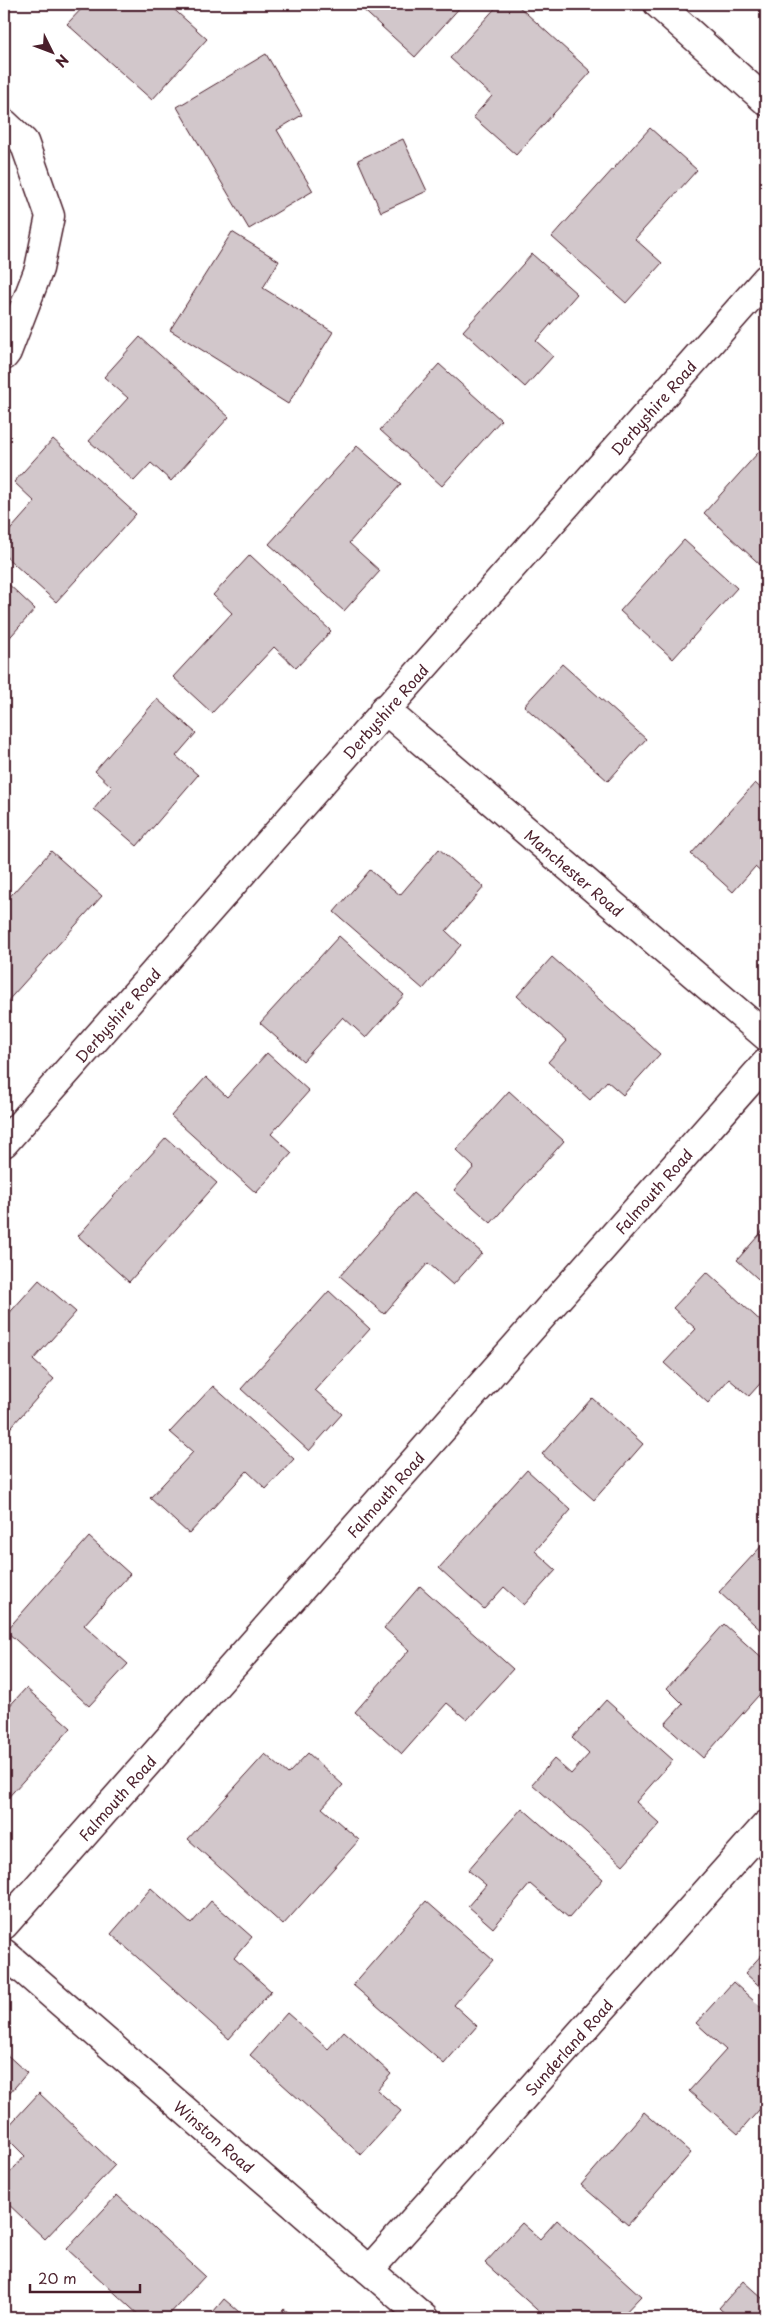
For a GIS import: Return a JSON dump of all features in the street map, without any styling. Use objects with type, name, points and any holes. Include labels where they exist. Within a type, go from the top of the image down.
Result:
[{"type":"street","points":[[658,4],[766,101]]},
{"type":"street","points":[[4,123],[24,142],[50,216],[40,269],[4,356]]},
{"type":"street","name":"Derbyshire Road","points":[[4,1142],[384,709],[766,279]]},
{"type":"street","name":"Manchester Road","points":[[384,709],[766,1036]]},
{"type":"street","name":"Falmouth Road","points":[[4,1924],[766,1063]]},
{"type":"street","name":"Sunderland Road","points":[[369,2270],[766,1824]]},
{"type":"street","name":"Winston Road","points":[[4,1953],[424,2318]]},
{"type":"building","points":[[86,4],[168,4],[207,39],[152,100],[67,24]]},
{"type":"building","points":[[359,4],[463,4],[415,57]]},
{"type":"building","points":[[499,4],[516,4],[591,72],[516,155],[473,117],[492,96],[450,58]]},
{"type":"building","points":[[266,54],[302,115],[277,130],[313,191],[249,229],[177,107]]},
{"type":"building","points":[[650,128],[697,170],[635,239],[662,263],[626,303],[552,237]]},
{"type":"building","points":[[403,139],[427,191],[381,212],[358,160]]},
{"type":"building","points":[[232,232],[279,261],[263,288],[333,332],[288,404],[170,330]]},
{"type":"building","points":[[532,254],[577,294],[536,341],[553,356],[525,387],[463,331]]},
{"type":"building","points":[[140,337],[229,417],[171,481],[151,463],[134,481],[89,441],[128,398],[104,377]]},
{"type":"building","points":[[439,364],[501,420],[442,486],[380,430]]},
{"type":"building","points":[[53,439],[136,514],[56,602],[4,555],[4,537],[35,502],[14,482]]},
{"type":"building","points":[[766,444],[766,570],[704,513]]},
{"type":"building","points":[[357,446],[401,484],[349,543],[380,571],[344,611],[269,544]]},
{"type":"building","points":[[684,540],[737,588],[673,659],[620,611]]},
{"type":"building","points":[[250,555],[331,631],[296,668],[274,647],[212,713],[173,677],[232,613],[213,595]]},
{"type":"building","points":[[4,580],[35,609],[4,644]]},
{"type":"building","points":[[562,664],[646,739],[608,781],[524,706]]},
{"type":"building","points":[[157,699],[196,733],[176,756],[198,775],[137,846],[94,809],[112,787],[95,771]]},
{"type":"building","points":[[755,783],[766,793],[766,877],[755,867],[733,892],[691,854]]},
{"type":"building","points":[[439,849],[484,887],[446,931],[461,945],[423,989],[334,912],[370,870],[400,895]]},
{"type":"building","points":[[51,851],[102,896],[4,1005],[4,903]]},
{"type":"building","points":[[339,936],[404,995],[366,1038],[343,1017],[303,1061],[260,1023]]},
{"type":"building","points":[[552,957],[660,1054],[623,1095],[607,1081],[590,1100],[548,1062],[567,1041],[517,996]]},
{"type":"building","points":[[267,1053],[309,1091],[271,1134],[292,1153],[256,1193],[171,1116],[206,1077],[227,1097]]},
{"type":"building","points":[[509,1091],[564,1141],[491,1223],[454,1190],[474,1167],[456,1150]]},
{"type":"building","points":[[166,1138],[217,1183],[129,1282],[78,1236]]},
{"type":"building","points":[[413,1193],[482,1253],[453,1285],[428,1263],[384,1314],[340,1276]]},
{"type":"building","points":[[766,1227],[766,1286],[737,1260]]},
{"type":"building","points":[[707,1272],[766,1326],[766,1377],[749,1396],[729,1379],[708,1403],[664,1363],[696,1329],[673,1308]]},
{"type":"building","points":[[39,1280],[76,1312],[33,1360],[54,1379],[4,1435],[4,1319]]},
{"type":"building","points":[[329,1291],[370,1329],[315,1390],[342,1414],[309,1451],[241,1389]]},
{"type":"building","points":[[213,1386],[294,1459],[266,1489],[247,1471],[189,1534],[150,1498],[193,1452],[170,1432]]},
{"type":"building","points":[[592,1398],[643,1444],[594,1500],[542,1454]]},
{"type":"building","points":[[527,1470],[571,1510],[535,1551],[556,1570],[524,1605],[504,1587],[484,1609],[439,1568]]},
{"type":"building","points":[[89,1537],[130,1574],[84,1625],[128,1664],[89,1706],[6,1631]]},
{"type":"building","points":[[766,1541],[766,1635],[719,1592]]},
{"type":"building","points":[[420,1586],[513,1669],[467,1720],[447,1703],[402,1754],[355,1712],[409,1650],[384,1628]]},
{"type":"building","points":[[724,1624],[766,1662],[766,1687],[703,1758],[665,1724],[683,1704],[667,1688]]},
{"type":"building","points":[[26,1688],[71,1728],[4,1802],[4,1712]]},
{"type":"building","points":[[606,1700],[673,1760],[636,1802],[660,1824],[623,1865],[532,1784],[554,1759],[571,1774],[589,1754],[572,1738]]},
{"type":"building","points":[[308,1753],[343,1785],[322,1808],[359,1840],[283,1925],[188,1839],[265,1754],[288,1774]]},
{"type":"building","points":[[522,1808],[603,1879],[569,1918],[530,1884],[493,1928],[468,1906],[486,1885],[468,1870]]},
{"type":"building","points":[[151,1888],[191,1924],[211,1901],[252,1937],[234,1958],[271,1991],[229,2039],[111,1934]]},
{"type":"building","points":[[426,1901],[493,1960],[454,2005],[477,2026],[444,2064],[353,1985]]},
{"type":"building","points":[[766,1950],[766,1992],[745,1973]]},
{"type":"building","points":[[733,1982],[766,2012],[766,2102],[738,2134],[689,2091],[726,2050],[696,2023]]},
{"type":"building","points":[[287,2013],[328,2049],[344,2031],[391,2074],[377,2090],[401,2111],[361,2155],[250,2055]]},
{"type":"building","points":[[4,2052],[27,2073],[4,2100]]},
{"type":"building","points":[[39,2093],[115,2165],[45,2239],[4,2200],[4,2179],[25,2156],[4,2135],[4,2131]]},
{"type":"building","points":[[644,2112],[691,2153],[628,2225],[581,2185]]},
{"type":"building","points":[[117,2195],[205,2276],[166,2318],[142,2318],[67,2249]]},
{"type":"building","points":[[557,2220],[641,2296],[620,2318],[546,2318],[485,2263],[522,2223],[540,2239]]},
{"type":"building","points":[[743,2281],[763,2299],[766,2296],[766,2318],[730,2318],[719,2308]]},
{"type":"building","points":[[224,2299],[246,2318],[208,2318]]},
{"type":"building","points":[[284,2309],[295,2318],[276,2318]]}]
